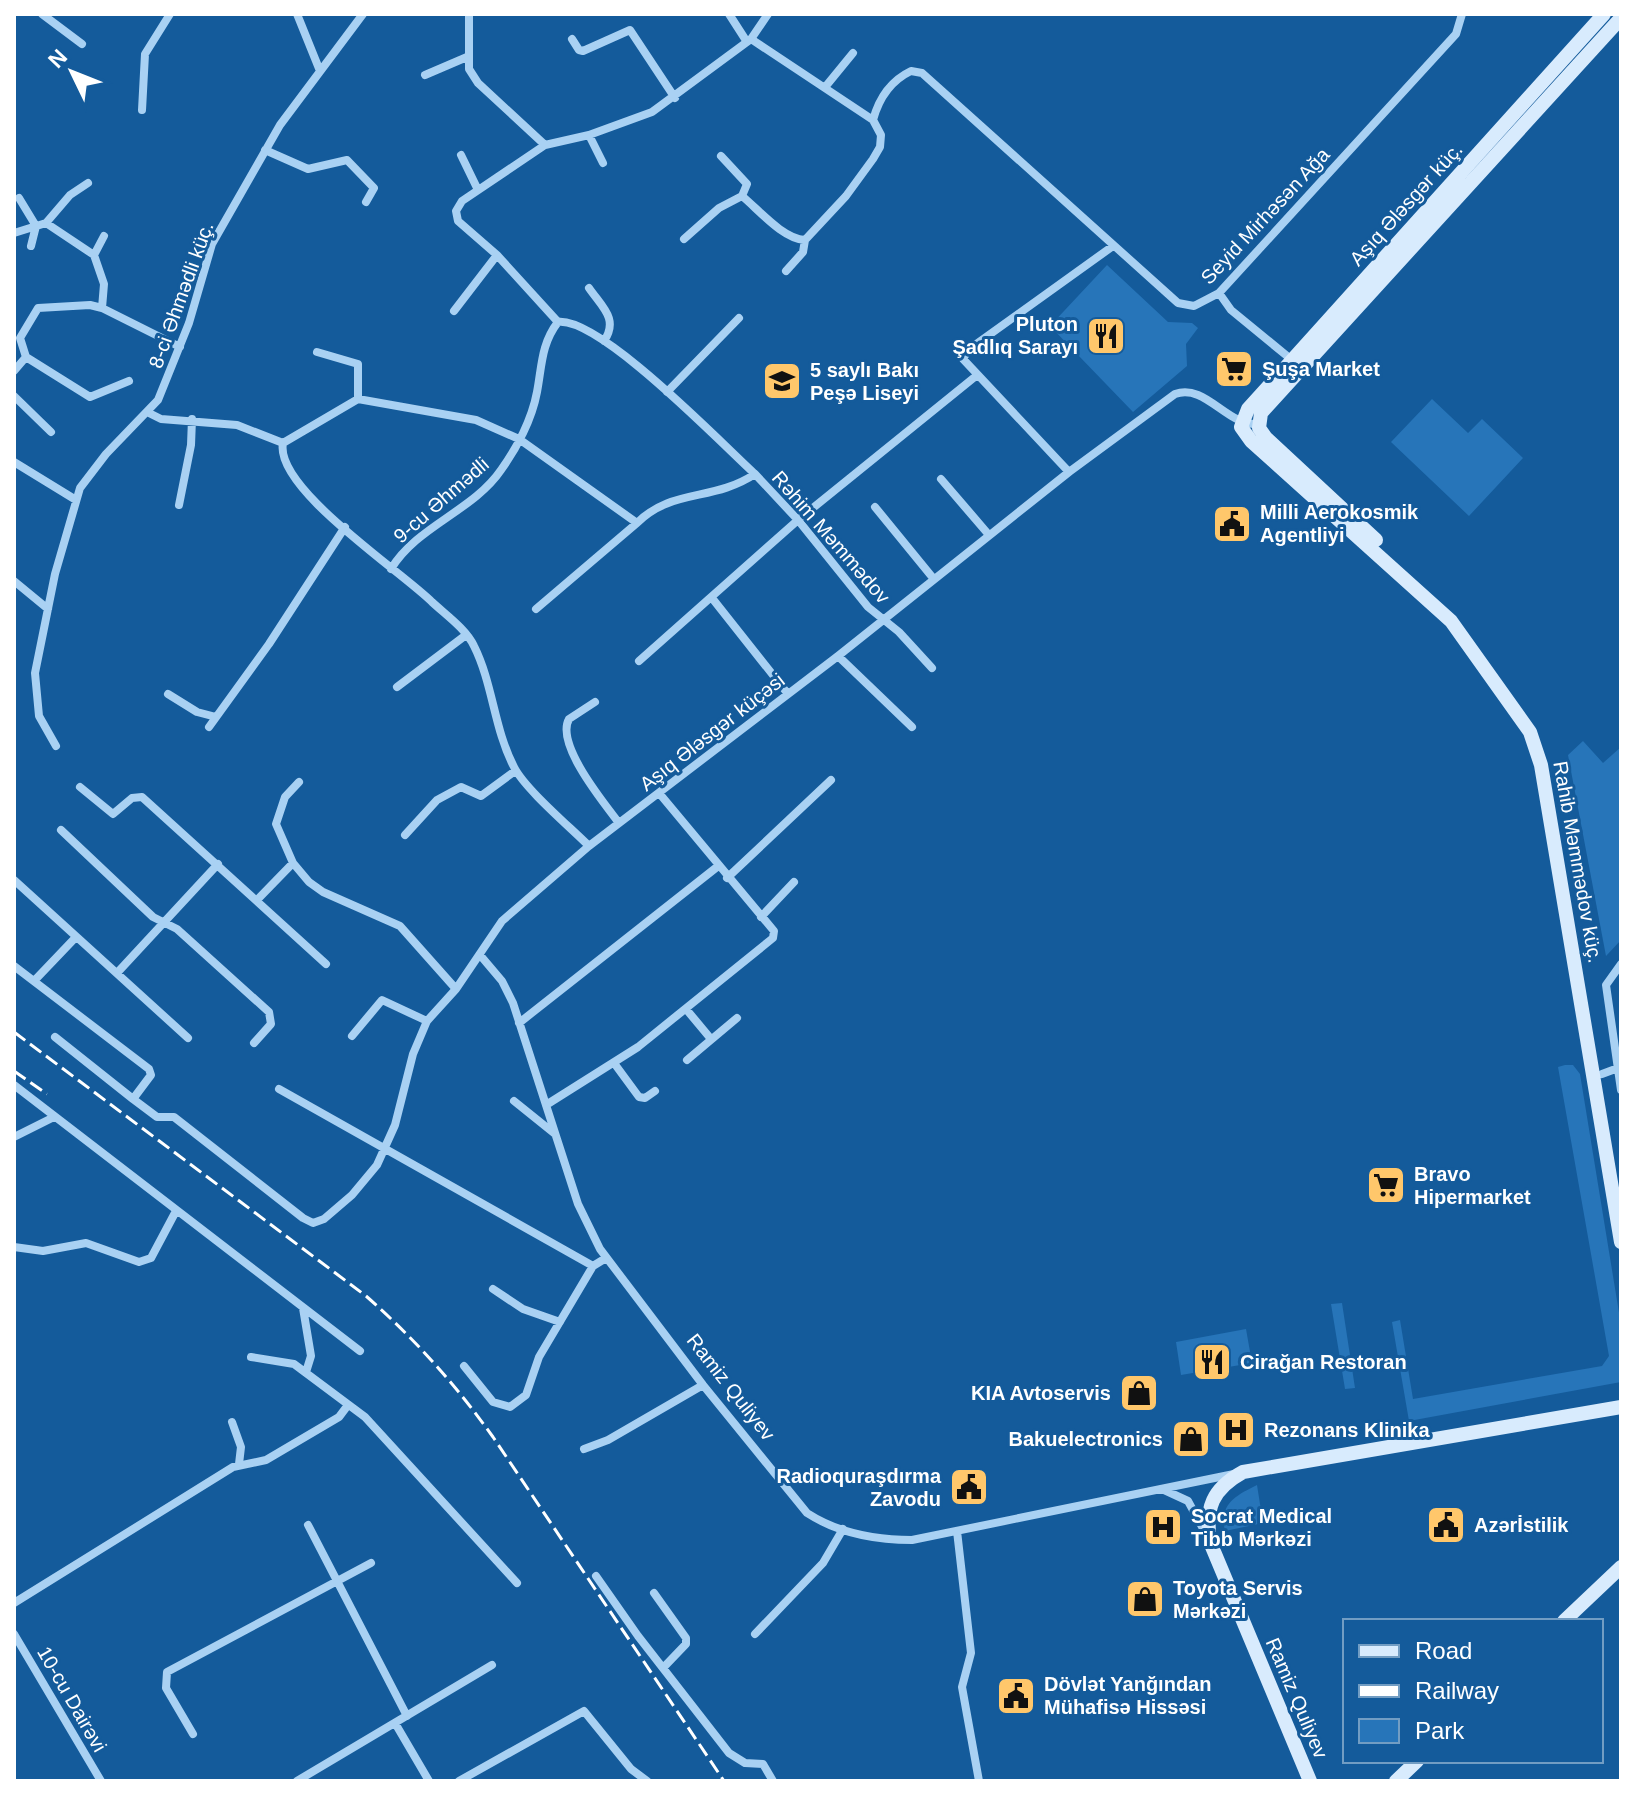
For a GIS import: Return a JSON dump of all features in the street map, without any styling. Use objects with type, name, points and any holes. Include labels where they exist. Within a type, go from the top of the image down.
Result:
[{"type":"main road","name":"Aşıq Ələsgər küç.","points":[[1259,421],[1297,364],[1604,14]]},
{"type":"main road","name":"Aşıq Ələsgər küç.","points":[[1241,424],[1248,409],[1297,364],[1621,18]]},
{"type":"main road","points":[[1259,421],[1266,438],[1446,611]]},
{"type":"main road","name":"Rahib Məmmədov küç.","points":[[1241,424],[1241,430],[1251,441],[1446,611],[1542,750],[1621,1242]]},
{"type":"main road","points":[[1542,750],[1621,1191]]},
{"type":"main road","points":[[1210,1542],[1210,1503],[1221,1486],[1243,1472],[1604,1410],[1621,1404]]},
{"type":"main road","name":"Ramiz Quliyev","points":[[1210,1542],[1310,1781]]},
{"type":"main road","points":[[1566,1619],[1619,1569]]},
{"type":"main road","points":[[1396,1781],[1415,1763]]},
{"type":"street","points":[[42,14],[82,44]]},
{"type":"street","points":[[142,110],[145,54],[170,14]]},
{"type":"street","points":[[297,14],[320,71]]},
{"type":"street","name":"8-ci Əhmədli küç.","points":[[56,746],[39,716],[35,673],[76,500],[90,472],[149,413],[169,379],[212,244],[265,150],[363,14]]},
{"type":"street","points":[[469,14],[472,35],[467,57],[478,83],[545,145]]},
{"type":"street","points":[[729,14],[749,40],[826,86],[873,120],[881,135],[880,147],[873,159],[846,196],[805,240],[803,252],[786,271]]},
{"type":"street","points":[[755,474],[667,392],[604,341],[568,321],[558,322],[497,255],[458,221],[456,211],[462,201],[545,145],[635,120],[675,98],[749,40],[768,14]]},
{"type":"street","name":"Seyid Mirhəsən Ağa","points":[[873,120],[884,92],[900,76],[911,71],[922,73],[1178,303],[1194,306],[1219,293],[1456,34],[1462,14]]},
{"type":"street","points":[[572,39],[583,51],[630,30],[675,98]]},
{"type":"street","points":[[826,86],[853,53]]},
{"type":"street","points":[[425,75],[467,57]]},
{"type":"street","points":[[589,135],[603,163]]},
{"type":"street","points":[[265,150],[308,169],[347,160],[374,188],[366,202]]},
{"type":"street","points":[[461,155],[478,190]]},
{"type":"street","points":[[684,239],[719,208],[742,196],[747,184],[721,156]]},
{"type":"street","points":[[14,233],[46,223],[70,195],[88,183]]},
{"type":"street","points":[[742,196],[796,240],[805,240]]},
{"type":"street","points":[[19,198],[36,226],[31,246]]},
{"type":"street","points":[[46,223],[94,255],[104,284],[102,308]]},
{"type":"street","points":[[94,255],[104,236]]},
{"type":"street","points":[[1069,472],[963,359],[968,350],[1113,246]]},
{"type":"street","points":[[454,311],[497,255]]},
{"type":"street","points":[[589,288],[611,321],[611,330],[604,341]]},
{"type":"street","points":[[1219,293],[1231,310],[1297,364]]},
{"type":"street","points":[[129,381],[90,397],[26,357],[17,338],[38,308],[76,304],[102,308],[180,347]]},
{"type":"street","points":[[667,392],[739,318]]},
{"type":"street","name":"9-cu Əhmədli","points":[[391,569],[407,548],[491,483],[519,439],[537,393],[544,345],[558,322]]},
{"type":"street","points":[[317,352],[358,364],[358,399]]},
{"type":"street","points":[[14,371],[26,357]]},
{"type":"street","points":[[639,661],[798,520],[976,376]]},
{"type":"street","name":"Aşıq Ələsgər küçəsi","points":[[133,1099],[157,1117],[174,1117],[295,1213],[313,1223],[324,1219],[352,1195],[387,1149],[413,1054],[427,1021],[456,989],[502,921],[589,846],[838,656],[880,619],[1069,472],[1182,392],[1198,395],[1241,424]]},
{"type":"street","points":[[14,396],[51,432]]},
{"type":"street","points":[[283,443],[358,399],[476,420],[519,439],[637,523]]},
{"type":"street","points":[[149,413],[161,419],[192,419],[254,429],[283,443]]},
{"type":"street","points":[[179,505],[191,445],[192,419]]},
{"type":"street","points":[[1241,424],[1259,421]]},
{"type":"street","points":[[283,443],[283,461],[291,476],[375,558],[419,588],[473,643],[502,741],[515,771],[589,846]]},
{"type":"street","points":[[14,462],[76,500]]},
{"type":"street","name":"Rəhim Məmmədov","points":[[536,609],[660,503],[708,494],[742,483],[755,474],[798,520],[880,619],[899,632],[932,668]]},
{"type":"street","points":[[941,479],[989,535]]},
{"type":"street","points":[[875,507],[933,578]]},
{"type":"street","points":[[209,727],[345,527]]},
{"type":"street","points":[[14,581],[48,609]]},
{"type":"street","points":[[712,598],[788,694]]},
{"type":"street","points":[[397,687],[466,635]]},
{"type":"street","points":[[838,656],[912,727]]},
{"type":"street","points":[[168,694],[197,712],[216,717]]},
{"type":"street","points":[[595,702],[569,719],[566,735],[587,781],[619,823]]},
{"type":"street","points":[[405,835],[448,792],[461,787],[477,795],[487,795],[515,771]]},
{"type":"street","points":[[727,878],[831,780]]},
{"type":"street","points":[[299,782],[285,797],[276,824],[293,863],[323,892],[400,926],[456,989]]},
{"type":"street","points":[[80,787],[113,814],[132,798],[142,797],[326,964]]},
{"type":"street","points":[[546,1105],[614,1063],[773,938],[774,931],[717,867],[659,793]]},
{"type":"street","points":[[61,830],[153,917],[177,929],[269,1012],[271,1024],[254,1043]]},
{"type":"street","points":[[257,900],[293,863]]},
{"type":"street","points":[[117,973],[218,864]]},
{"type":"street","points":[[519,1023],[717,867]]},
{"type":"street","points":[[14,880],[188,1038]]},
{"type":"street","points":[[761,917],[794,882]]},
{"type":"street","points":[[34,981],[76,937]]},
{"type":"street","name":"Ramiz Quliyev","points":[[480,955],[502,981],[519,1023],[578,1204],[606,1258],[796,1502],[822,1523],[890,1540],[912,1540],[1243,1472]]},
{"type":"street","points":[[1621,964],[1606,985],[1621,1090]]},
{"type":"street","points":[[14,966],[149,1069],[151,1075],[133,1099],[55,1037]]},
{"type":"street","points":[[352,1036],[382,1000],[427,1021]]},
{"type":"street","points":[[686,1009],[711,1039]]},
{"type":"street","points":[[687,1060],[737,1018]]},
{"type":"street","points":[[614,1063],[639,1097],[655,1091]]},
{"type":"street","points":[[1602,1074],[1618,1068]]},
{"type":"street","points":[[14,1085],[360,1351]]},
{"type":"street","points":[[279,1089],[593,1266]]},
{"type":"street","points":[[514,1101],[556,1134]]},
{"type":"street","points":[[14,1137],[54,1117]]},
{"type":"street","points":[[14,1247],[43,1251],[86,1243],[139,1262],[151,1258],[176,1211]]},
{"type":"street","points":[[464,1366],[493,1402],[510,1407],[526,1395],[539,1357],[593,1266],[606,1258]]},
{"type":"street","points":[[493,1289],[523,1309],[560,1322]]},
{"type":"street","points":[[303,1308],[311,1356],[306,1372]]},
{"type":"street","points":[[251,1357],[294,1364],[365,1417],[517,1583]]},
{"type":"street","points":[[584,1449],[608,1440],[703,1385]]},
{"type":"street","points":[[14,1603],[239,1464],[266,1460],[339,1417],[348,1405]]},
{"type":"street","points":[[232,1422],[241,1447],[239,1464]]},
{"type":"street","points":[[1161,1489],[1188,1501],[1210,1542]]},
{"type":"street","points":[[308,1525],[407,1716]]},
{"type":"street","points":[[755,1634],[823,1563],[843,1529]]},
{"type":"street","points":[[957,1531],[971,1653],[962,1687],[979,1781]]},
{"type":"street","points":[[193,1734],[166,1688],[167,1672],[371,1563]]},
{"type":"street","points":[[596,1576],[729,1753],[745,1763],[763,1764],[773,1781]]},
{"type":"street","points":[[654,1593],[686,1638],[686,1644],[663,1668]]},
{"type":"street","name":"10-cu Dairəvi","points":[[14,1634],[101,1781]]},
{"type":"street","points":[[297,1781],[492,1665]]},
{"type":"street","points":[[459,1781],[584,1711],[593,1718],[631,1769],[647,1781]]},
{"type":"street","points":[[395,1723],[429,1781]]},
{"type":"green space","points":[[1107,265],[1168,322],[1192,323],[1198,328],[1186,344],[1187,366],[1133,412],[1050,326]]},
{"type":"green space","points":[[1432,399],[1468,433],[1482,419],[1523,458],[1469,516],[1391,442]]},
{"type":"green space","points":[[1583,741],[1603,763],[1621,747],[1621,940],[1606,956],[1568,755]]},
{"type":"green space","points":[[1573,1065],[1580,1074],[1621,1325],[1621,1382],[1409,1421],[1392,1322],[1400,1320],[1413,1399],[1602,1366],[1609,1356],[1558,1067]]},
{"type":"green space","points":[[1342,1303],[1355,1388],[1345,1389],[1331,1304]]},
{"type":"green space","points":[[1246,1329],[1252,1363],[1181,1375],[1176,1342]]},
{"type":"green space","points":[[1257,1485],[1263,1523],[1225,1531],[1224,1514],[1230,1502]]},
{"type":"railway","points":[[14,1032],[366,1296],[418,1346],[493,1437],[724,1781]]},
{"type":"railway","points":[[14,1071],[47,1094]]},
{"type":"place","name":"Pluton Şadlıq Sarayı","points":[[1106,336]]},
{"type":"place","name":"Şuşa Market","points":[[1234,369]]},
{"type":"place","name":"5 saylı Bakı Peşə Liseyi","points":[[782,381]]},
{"type":"place","name":"Milli Aerokosmik Agentliyi","points":[[1232,524]]},
{"type":"place","name":"Bravo Hipermarket","points":[[1386,1185]]},
{"type":"place","name":"Cirağan Restoran","points":[[1212,1362]]},
{"type":"place","name":"KIA Avtoservis","points":[[1139,1393]]},
{"type":"place","name":"Rezonans Klinika","points":[[1236,1430]]},
{"type":"place","name":"Bakuelectronics","points":[[1191,1439]]},
{"type":"place","name":"Radioquraşdırma Zavodu","points":[[969,1487]]},
{"type":"place","name":"Azərİstilik","points":[[1446,1525]]},
{"type":"place","name":"Socrat Medical Tibb Mərkəzi","points":[[1163,1527]]},
{"type":"place","name":"Toyota Servis Mərkəzi","points":[[1145,1599]]},
{"type":"place","name":"Dövlət Yanğından Mühafisə Hissəsi","points":[[1016,1696]]}]
